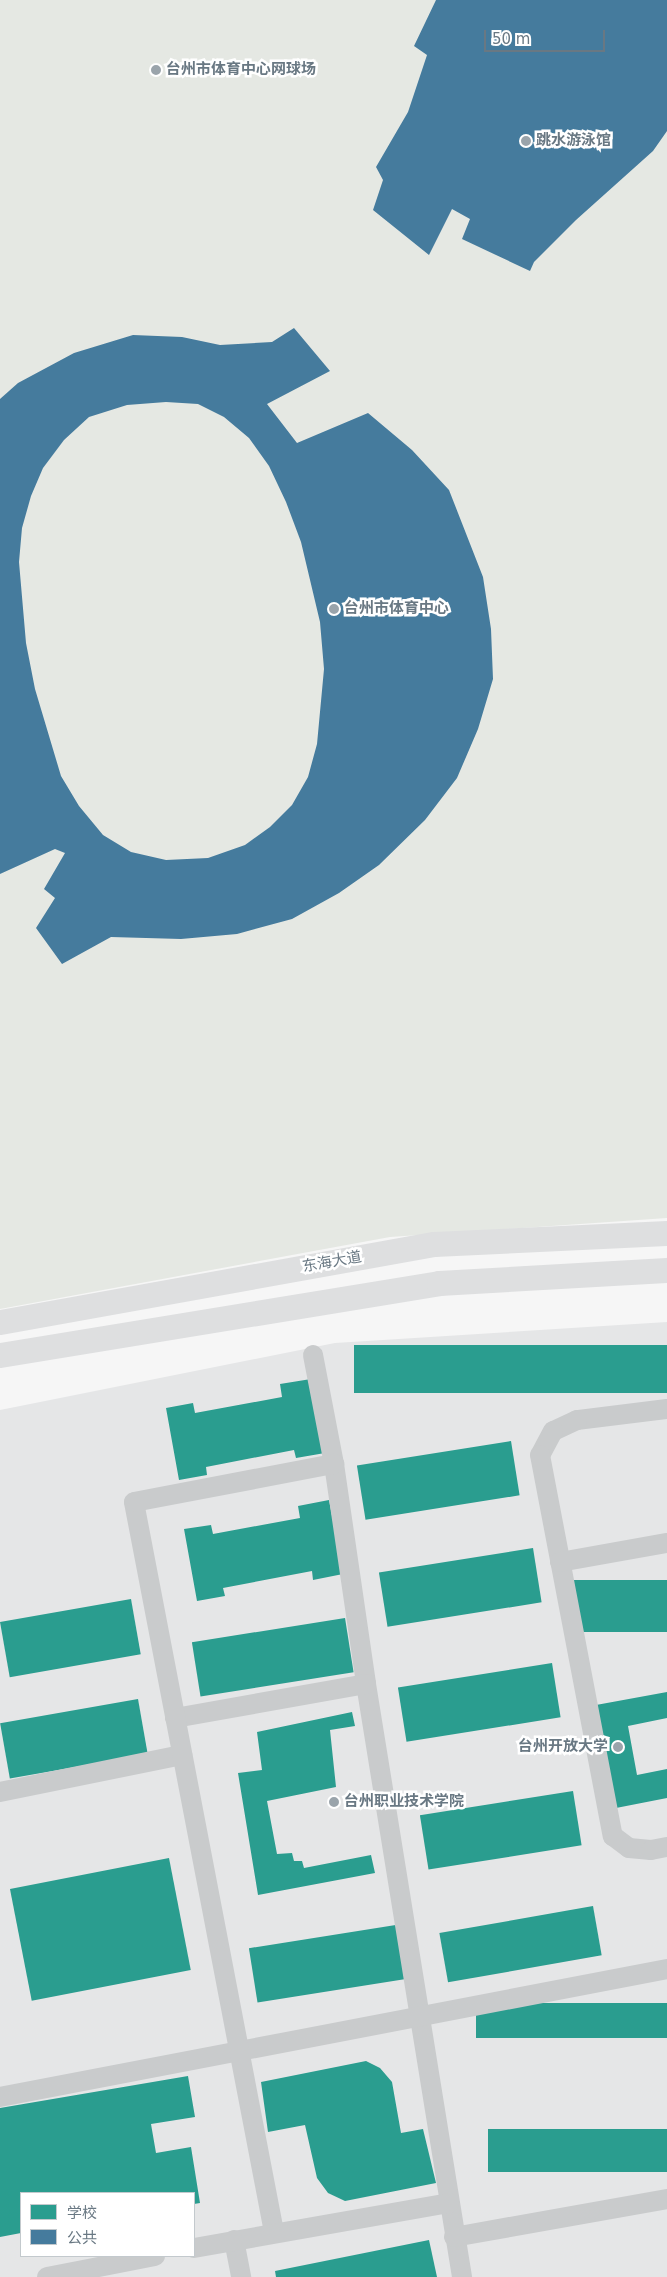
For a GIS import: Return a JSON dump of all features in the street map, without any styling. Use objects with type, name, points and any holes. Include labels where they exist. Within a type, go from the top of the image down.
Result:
[{"type":"main road","name":"东海大道","points":[[0,1322],[434,1244],[667,1233]]},
{"type":"main road","points":[[0,1355],[439,1283],[667,1270]]},
{"type":"lane","points":[[313,1356],[334,1464],[366,1684],[421,2014],[454,2237],[462,2277]]},
{"type":"lane","points":[[667,1409],[577,1420],[553,1431],[540,1455],[613,1836],[629,1848],[651,1850],[667,1847]]},
{"type":"lane","points":[[274,2232],[134,1502],[334,1464]]},
{"type":"lane","points":[[560,1562],[667,1543]]},
{"type":"lane","points":[[175,1718],[366,1684]]},
{"type":"lane","points":[[0,1792],[182,1755]]},
{"type":"lane","points":[[0,2097],[421,2014],[667,1969]]},
{"type":"lane","points":[[454,2237],[667,2199]]},
{"type":"lane","points":[[195,2248],[274,2232],[449,2203]]},
{"type":"lane","points":[[234,2240],[241,2277]]},
{"type":"lane","points":[[47,2277],[150,2257]]},
{"type":"shaded area","name":"台州市体育中心","points":[[0,0],[667,0],[667,1218],[390,1237],[0,1309]]},
{"type":"shaded area","name":"台州职业技术学院","points":[[667,1322],[667,2277],[0,2277],[0,1410],[335,1343]]},
{"type":"building: 学校","points":[[354,1345],[667,1345],[667,1393],[354,1393]]},
{"type":"building: 学校","points":[[311,1379],[325,1453],[296,1458],[294,1450],[206,1467],[207,1475],[179,1480],[166,1408],[193,1403],[195,1413],[282,1397],[280,1384]]},
{"type":"building: 学校","points":[[511,1441],[520,1495],[366,1520],[357,1465]]},
{"type":"building: 学校","points":[[329,1500],[343,1574],[313,1580],[312,1571],[223,1588],[225,1596],[197,1601],[184,1529],[211,1525],[213,1534],[300,1518],[298,1506]]},
{"type":"building: 学校","points":[[533,1548],[542,1602],[388,1627],[379,1572]]},
{"type":"building: 学校","points":[[573,1580],[667,1580],[667,1632],[573,1632]]},
{"type":"building: 学校","points":[[131,1599],[141,1654],[10,1677],[0,1622]]},
{"type":"building: 学校","points":[[345,1618],[354,1672],[201,1697],[192,1642]]},
{"type":"building: 学校","points":[[552,1663],[561,1717],[407,1742],[398,1687]]},
{"type":"building: 学校","name":"台州开放大学","points":[[667,1692],[667,1718],[628,1726],[637,1775],[667,1769],[667,1798],[616,1808],[596,1705]]},
{"type":"building: 学校","points":[[138,1699],[148,1754],[10,1778],[0,1723]]},
{"type":"building: 学校","points":[[352,1712],[355,1726],[330,1730],[336,1787],[267,1801],[277,1854],[292,1853],[294,1861],[302,1861],[304,1868],[371,1855],[375,1873],[258,1895],[238,1773],[262,1770],[257,1732]]},
{"type":"building: 学校","points":[[573,1791],[582,1845],[429,1870],[420,1815]]},
{"type":"building: 学校","points":[[169,1858],[191,1970],[32,2001],[10,1889]]},
{"type":"building: 学校","points":[[593,1906],[602,1955],[448,1982],[439,1933]]},
{"type":"building: 学校","points":[[402,1924],[411,1978],[258,2003],[249,1948]]},
{"type":"building: 学校","points":[[476,2003],[667,2003],[667,2038],[476,2038]]},
{"type":"building: 学校","points":[[366,2061],[380,2068],[392,2082],[401,2133],[423,2129],[436,2183],[345,2201],[328,2193],[317,2178],[305,2125],[268,2132],[261,2082]]},
{"type":"building: 学校","points":[[188,2076],[195,2117],[151,2124],[156,2153],[191,2147],[200,2203],[195,2204],[195,2192],[20,2192],[20,2233],[0,2237],[0,2108]]},
{"type":"building: 学校","points":[[488,2129],[667,2129],[667,2172],[488,2172]]},
{"type":"building: 学校","points":[[429,2240],[437,2277],[276,2277],[275,2271]]},
{"type":"building: 公共","name":"跳水游泳馆","points":[[436,0],[667,0],[667,131],[653,151],[576,220],[534,262],[530,271],[462,239],[470,219],[452,209],[429,255],[373,210],[383,180],[376,167],[408,112],[427,55],[414,46]]},
{"type":"building: 公共","points":[[294,328],[330,371],[267,404],[297,443],[368,413],[412,450],[449,490],[483,577],[491,629],[493,679],[478,729],[457,778],[425,820],[379,865],[339,893],[292,919],[237,934],[181,939],[111,937],[62,964],[36,928],[55,898],[44,889],[65,853],[55,849],[0,874],[0,399],[18,383],[74,353],[133,335],[182,337],[220,345],[272,342]],"holes":[[[166,402],[198,404],[224,417],[249,438],[269,466],[286,502],[301,542],[320,622],[324,669],[317,744],[308,777],[292,805],[270,827],[245,845],[208,858],[166,860],[131,852],[103,835],[79,806],[61,776],[35,689],[26,643],[19,562],[22,528],[31,496],[43,468],[64,440],[89,417],[127,405]]]},
{"type":"place","name":"台州市体育中心网球场","points":[[156,70]]},
{"type":"place","name":"跳水游泳馆","points":[[526,141]]},
{"type":"place","name":"台州市体育中心","points":[[334,609]]},
{"type":"place","name":"台州开放大学","points":[[618,1747]]},
{"type":"place","name":"台州职业技术学院","points":[[334,1802]]}]
